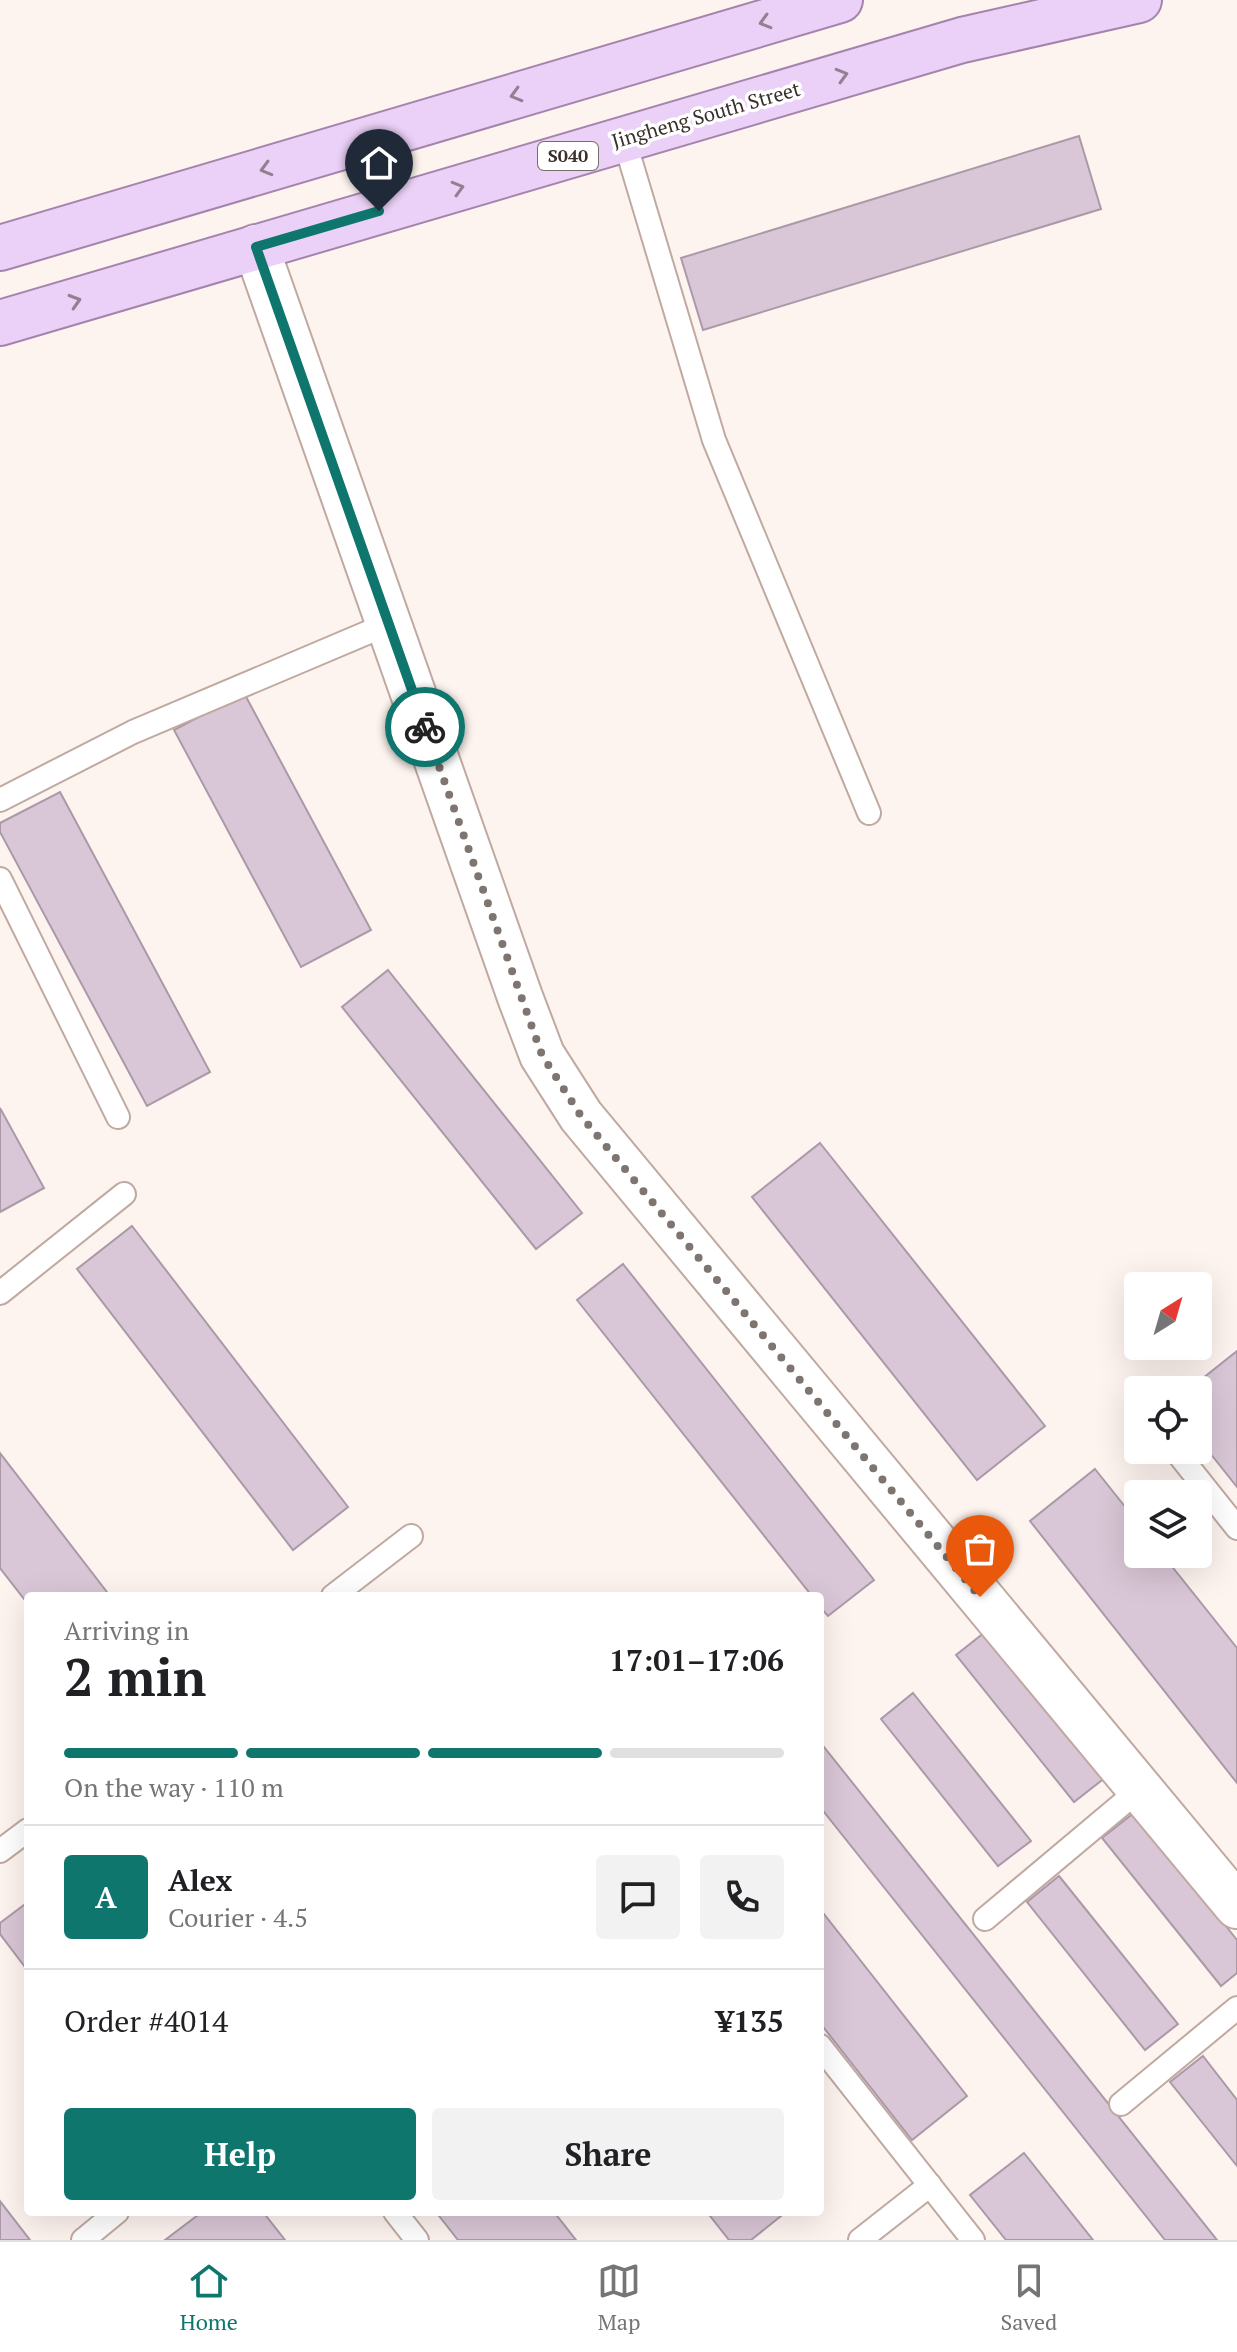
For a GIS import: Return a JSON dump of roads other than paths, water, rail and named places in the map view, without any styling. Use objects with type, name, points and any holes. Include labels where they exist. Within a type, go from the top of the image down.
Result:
[{"type":"main road","points":[[0,248],[840,0]]},
{"type":"main road","name":"Jingheng South Street","points":[[0,323],[962,40],[1139,0]]},
{"type":"street","points":[[256,247],[542,1055],[581,1116],[1237,1906]]},
{"type":"lane","points":[[624,139],[714,440],[869,813]]},
{"type":"lane","points":[[0,800],[133,732],[388,624]]},
{"type":"lane","points":[[0,879],[118,1117]]},
{"type":"lane","points":[[0,1293],[124,1194]]},
{"type":"lane","points":[[1186,1464],[1237,1528]]},
{"type":"lane","points":[[338,1592],[411,1536]]},
{"type":"lane","points":[[985,1919],[1140,1789]]},
{"type":"lane","points":[[0,1851],[24,1833]]},
{"type":"lane","points":[[1121,2104],[1237,2008]]},
{"type":"lane","points":[[824,2051],[973,2240]]},
{"type":"lane","points":[[860,2240],[930,2185]]},
{"type":"lane","points":[[83,2240],[112,2216]]},
{"type":"lane","points":[[398,2216],[417,2240]]}]
